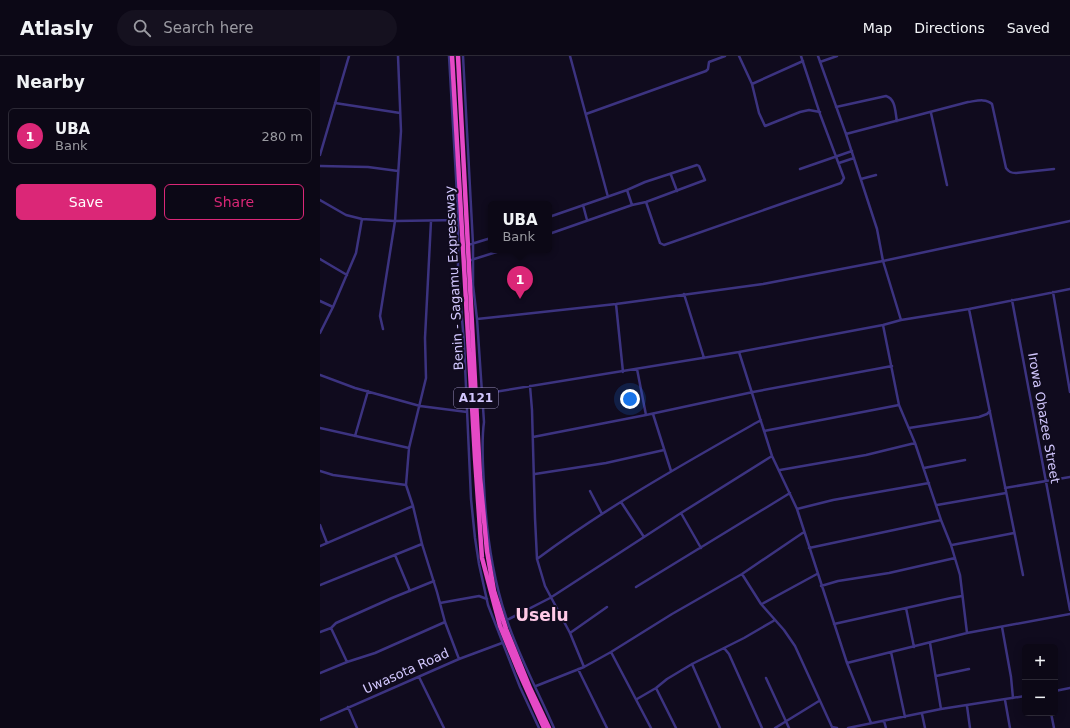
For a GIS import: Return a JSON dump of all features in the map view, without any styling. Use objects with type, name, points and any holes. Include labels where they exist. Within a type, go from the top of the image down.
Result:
[{"type":"highway","name":"Benin - Sagamu Expressway","points":[[452,56],[472,458],[482,558],[500,626],[544,728]]},
{"type":"highway","name":"A121","points":[[458,56],[471,260],[482,507],[490,574],[499,609],[514,649],[549,728]]},
{"type":"street","points":[[320,155],[349,56]]},
{"type":"street","points":[[383,329],[380,316],[395,221],[401,131],[398,56]]},
{"type":"street","points":[[449,56],[460,220],[458,272],[465,353],[467,412],[472,458],[475,538],[487,599],[502,643],[538,728]]},
{"type":"street","points":[[463,56],[470,245],[488,239]]},
{"type":"street","points":[[570,56],[608,197]]},
{"type":"street","points":[[586,114],[706,71],[708,69],[709,62],[725,56]]},
{"type":"street","points":[[739,56],[752,84],[759,112],[765,126],[800,112],[809,110],[820,112]]},
{"type":"street","points":[[646,202],[660,243],[664,245],[841,183],[844,178],[801,56]]},
{"type":"street","points":[[818,56],[846,134],[877,229],[883,262],[901,320]]},
{"type":"street","points":[[820,62],[837,56]]},
{"type":"street","points":[[752,84],[803,61]]},
{"type":"street","points":[[836,107],[886,96],[890,97],[894,102],[897,121]]},
{"type":"street","points":[[846,134],[931,113],[968,102],[984,100],[991,102],[1006,168],[1011,173],[1054,169]]},
{"type":"street","points":[[335,103],[400,113]]},
{"type":"street","points":[[931,113],[947,185]]},
{"type":"street","points":[[800,169],[852,152]]},
{"type":"street","points":[[839,163],[854,158]]},
{"type":"street","points":[[552,216],[697,165],[699,166],[705,180],[646,202],[632,205],[552,232]]},
{"type":"street","points":[[320,166],[368,167],[398,171]]},
{"type":"street","points":[[671,175],[677,191]]},
{"type":"street","points":[[861,179],[876,175]]},
{"type":"street","points":[[627,190],[632,205]]},
{"type":"street","points":[[320,200],[346,215],[362,219],[395,221],[460,220]]},
{"type":"street","points":[[583,206],[587,220]]},
{"type":"street","points":[[320,332],[333,307],[356,253],[362,219]]},
{"type":"street","points":[[431,221],[424,338],[426,378],[409,448],[406,485],[445,622],[459,659]]},
{"type":"street","points":[[477,319],[616,304],[762,284],[883,262],[1070,221]]},
{"type":"street","points":[[493,253],[471,260],[477,319],[484,422],[482,436],[485,506],[492,562],[507,620],[529,674],[536,686],[554,728]]},
{"type":"street","points":[[320,259],[347,275]]},
{"type":"street","points":[[482,394],[739,352],[1070,289]]},
{"type":"street","points":[[1053,292],[1070,392]]},
{"type":"street","points":[[684,294],[704,358]]},
{"type":"street","name":"Irowa Obazee Street","points":[[1012,300],[1070,610]]},
{"type":"street","points":[[320,301],[333,307]]},
{"type":"street","points":[[616,304],[623,372]]},
{"type":"street","points":[[969,309],[1023,575]]},
{"type":"street","points":[[883,325],[899,405],[924,468],[960,575],[968,633]]},
{"type":"street","points":[[739,352],[753,392],[772,456],[780,470],[797,509],[847,663],[871,723]]},
{"type":"street","points":[[533,437],[653,414],[753,392],[892,366]]},
{"type":"street","points":[[637,369],[646,415]]},
{"type":"street","points":[[320,375],[420,406],[467,412]]},
{"type":"street","points":[[530,386],[535,474],[537,559],[550,598],[570,633],[584,667]]},
{"type":"street","points":[[355,436],[368,391]]},
{"type":"street","points":[[764,431],[899,405]]},
{"type":"street","points":[[909,428],[964,420],[991,412]]},
{"type":"street","points":[[653,414],[671,471]]},
{"type":"street","points":[[537,559],[621,502],[671,471],[761,420]]},
{"type":"street","points":[[320,428],[409,448]]},
{"type":"street","points":[[780,470],[915,443]]},
{"type":"street","points":[[535,474],[606,463],[664,450]]},
{"type":"street","points":[[507,620],[550,598],[772,456]]},
{"type":"street","points":[[924,468],[965,460]]},
{"type":"street","points":[[320,471],[334,475],[406,485]]},
{"type":"street","points":[[1005,488],[1070,477]]},
{"type":"street","points":[[797,509],[833,500],[929,483]]},
{"type":"street","points":[[590,491],[602,514]]},
{"type":"street","points":[[636,587],[790,493]]},
{"type":"street","points":[[937,505],[1006,493]]},
{"type":"street","points":[[621,502],[644,537]]},
{"type":"street","points":[[320,546],[413,506]]},
{"type":"street","points":[[681,513],[701,548]]},
{"type":"street","points":[[809,548],[941,520]]},
{"type":"street","points":[[320,525],[327,543]]},
{"type":"street","points":[[536,686],[584,667],[611,652],[672,614],[742,574],[804,532]]},
{"type":"street","points":[[951,545],[1014,533]]},
{"type":"street","points":[[320,585],[422,544]]},
{"type":"street","points":[[395,554],[410,591]]},
{"type":"street","points":[[821,586],[955,558]]},
{"type":"street","points":[[742,574],[761,604],[784,630],[795,646],[832,727],[837,728]]},
{"type":"street","points":[[761,604],[817,574]]},
{"type":"street","points":[[320,632],[330,628],[336,623],[434,582]]},
{"type":"street","points":[[440,602],[479,596],[487,599]]},
{"type":"street","points":[[834,624],[962,596]]},
{"type":"street","points":[[570,633],[607,607]]},
{"type":"street","points":[[906,608],[914,647]]},
{"type":"street","points":[[847,663],[968,633],[1070,614]]},
{"type":"street","points":[[637,699],[692,664],[775,620]]},
{"type":"street","points":[[320,673],[374,653],[445,622]]},
{"type":"street","points":[[1002,627],[1011,677],[1013,698]]},
{"type":"street","points":[[330,628],[347,662]]},
{"type":"street","name":"Uwasota Road","points":[[320,720],[459,659],[502,643]]},
{"type":"street","points":[[930,643],[941,709]]},
{"type":"street","points":[[724,648],[729,654],[762,728]]},
{"type":"street","points":[[611,652],[651,728]]},
{"type":"street","points":[[891,652],[905,717]]},
{"type":"street","points":[[692,664],[720,728]]},
{"type":"street","points":[[578,669],[607,728]]},
{"type":"street","points":[[936,676],[969,669]]},
{"type":"street","points":[[419,677],[444,728]]},
{"type":"street","points":[[766,678],[789,728]]},
{"type":"street","points":[[656,688],[676,728]]},
{"type":"street","points":[[1058,690],[1070,688]]},
{"type":"street","points":[[848,728],[941,709],[1022,696]]},
{"type":"street","points":[[1005,700],[1010,728]]},
{"type":"street","points":[[775,728],[819,701]]},
{"type":"street","points":[[968,706],[970,728]]},
{"type":"street","points":[[348,707],[357,728]]},
{"type":"street","points":[[922,714],[925,728]]},
{"type":"street","points":[[1052,716],[1054,728]]},
{"type":"street","points":[[884,721],[886,728]]},
{"type":"place","name":"UBA","points":[[520,299]]},
{"type":"district","name":"Uselu","points":[[542,615]]}]
